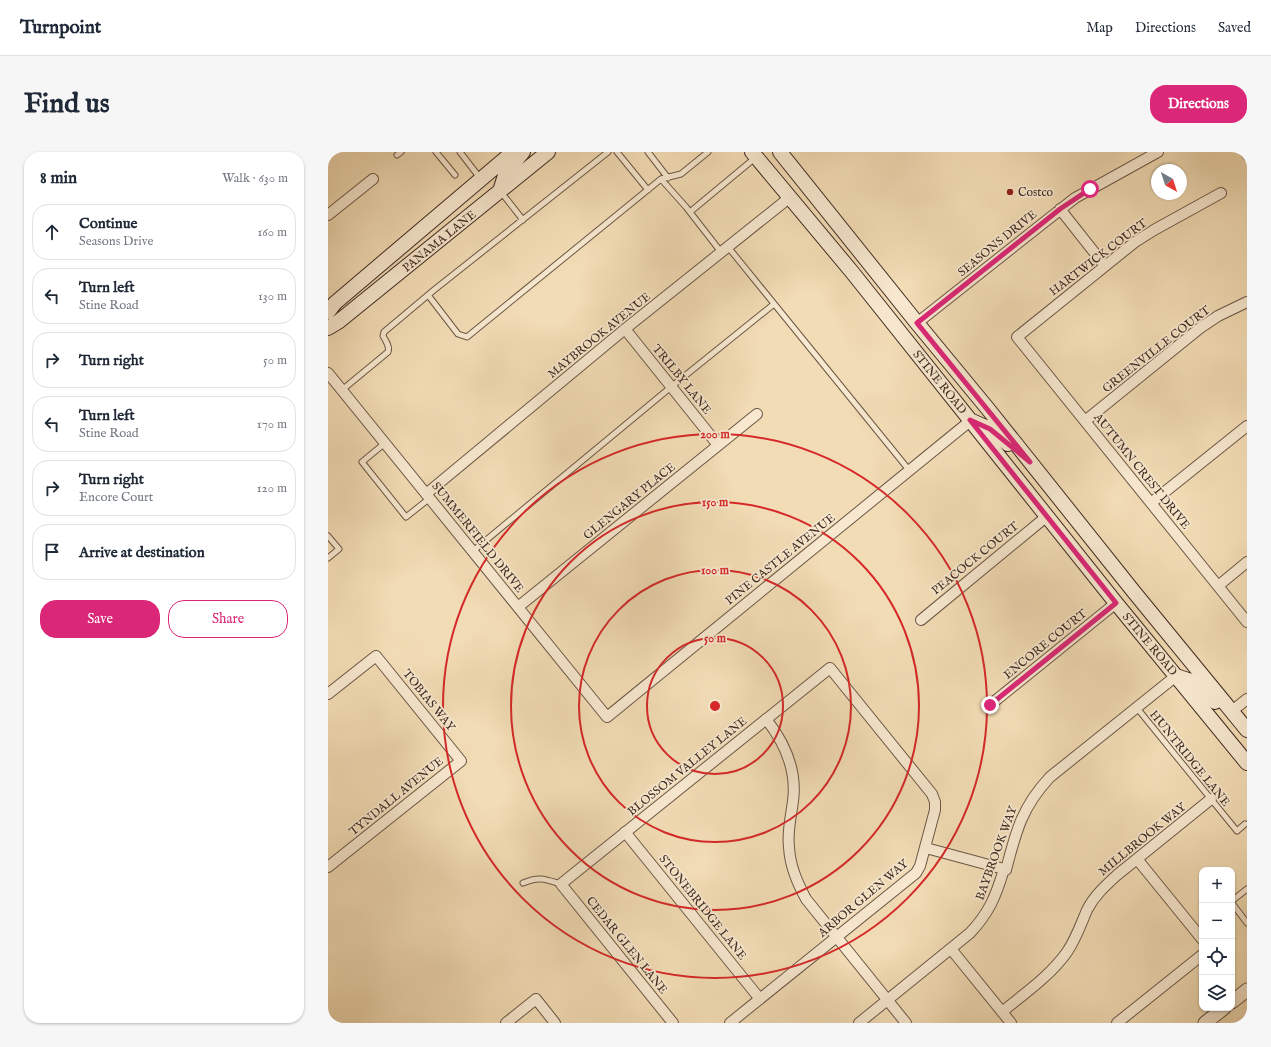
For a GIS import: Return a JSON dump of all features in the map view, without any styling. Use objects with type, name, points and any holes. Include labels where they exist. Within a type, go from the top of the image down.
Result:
[{"type":"main road","name":"PANAMA LANE","points":[[328,312],[335,303],[513,152]]},
{"type":"main road","points":[[500,191],[506,172],[523,152]]},
{"type":"main road","name":"PANAMA LANE","points":[[328,328],[338,322],[438,242],[548,152]]},
{"type":"main road","name":"STINE ROAD","points":[[780,152],[1247,730]]},
{"type":"main road","name":"STINE ROAD","points":[[754,154],[852,272],[1046,517],[1247,763]]},
{"type":"main road","points":[[438,242],[477,198],[480,179]]},
{"type":"main road","points":[[852,272],[903,322],[917,323]]},
{"type":"main road","points":[[970,420],[990,429],[1030,462]]},
{"type":"main road","points":[[1176,676],[1194,682],[1247,733]]},
{"type":"street","name":"SEASONS DRIVE","points":[[917,323],[1060,209],[1090,189],[1158,152]]},
{"type":"street","points":[[328,215],[373,179]]},
{"type":"street","name":"HARTWICK COURT","points":[[1017,337],[1135,242],[1221,193]]},
{"type":"street","name":"MAYBROOK AVENUE","points":[[428,496],[625,329],[790,198]]},
{"type":"street","points":[[1060,209],[1105,266]]},
{"type":"street","name":"GREENVILLE COURT","points":[[1085,421],[1200,328],[1218,316],[1247,302]]},
{"type":"street","name":"TRILBY LANE","points":[[625,329],[718,445]]},
{"type":"street","name":"AUTUMN CREST DRIVE","points":[[1017,337],[1247,622]]},
{"type":"street","name":"SUMMERFIELD DRIVE","points":[[328,373],[607,717]]},
{"type":"street","name":"GLENGARY PLACE","points":[[518,608],[757,414]]},
{"type":"street","name":"PINE CASTLE AVENUE","points":[[607,717],[970,420]]},
{"type":"street","points":[[1151,503],[1247,426]]},
{"type":"street","name":"PEACOCK COURT","points":[[921,620],[1046,517]]},
{"type":"street","points":[[1218,586],[1247,562]]},
{"type":"street","name":"ENCORE COURT","points":[[990,705],[1116,603]]},
{"type":"street","name":"TOBIAS WAY","points":[[328,694],[376,656],[461,761]]},
{"type":"street","name":"BLOSSOM VALLEY LANE","points":[[561,884],[830,668]]},
{"type":"street","name":"ARBOR GLEN WAY","points":[[730,1023],[916,873],[926,848],[935,810],[935,802],[932,794],[830,668]]},
{"type":"street","name":"BAYBROOK WAY","points":[[859,1023],[951,949],[982,921],[996,896],[1004,869],[1006,870],[1017,828],[1023,814],[1040,788],[1050,777],[1176,676]]},
{"type":"street","points":[[1232,711],[1247,699]]},
{"type":"street","points":[[766,719],[782,742],[792,769],[794,784],[788,846],[793,871],[798,885],[806,899],[906,1023]]},
{"type":"street","name":"TYNDALL AVENUE","points":[[328,867],[461,761]]},
{"type":"street","name":"MILLBROOK WAY","points":[[1002,1012],[1059,963],[1075,939],[1095,898],[1105,886],[1211,799]]},
{"type":"street","name":"STONEBRIDGE LANE","points":[[625,832],[760,999]]},
{"type":"street","points":[[926,848],[1004,869]]},
{"type":"street","points":[[1137,859],[1201,939]]},
{"type":"street","name":"CEDAR GLEN LANE","points":[[561,884],[674,1023]]},
{"type":"street","points":[[951,949],[1011,1023]]},
{"type":"street","points":[[1117,1023],[1199,957]]},
{"type":"street","points":[[1235,1000],[1247,990]]},
{"type":"street","points":[[506,1023],[536,999],[555,1023]]},
{"type":"street","points":[[1205,1023],[1220,1011]]},
{"type":"lane","points":[[436,152],[455,175]]},
{"type":"lane","points":[[460,152],[480,179]]},
{"type":"lane","points":[[342,390],[388,352],[388,345],[383,336],[384,332],[428,295],[608,152]]},
{"type":"lane","points":[[617,152],[648,190]]},
{"type":"lane","points":[[648,152],[668,178]]},
{"type":"lane","points":[[428,295],[458,334],[467,337],[661,179],[681,174],[708,152]]},
{"type":"lane","points":[[690,212],[754,154]]},
{"type":"lane","points":[[661,179],[774,304],[910,470]]},
{"type":"lane","points":[[500,191],[523,220]]},
{"type":"lane","points":[[473,552],[671,387],[774,304]]},
{"type":"lane","points":[[385,443],[362,462],[396,505],[406,517],[428,496]]},
{"type":"lane","points":[[328,536],[339,549],[328,558]]},
{"type":"lane","name":"HUNTRIDGE LANE","points":[[1137,708],[1236,831],[1245,824]]},
{"type":"lane","points":[[523,883],[534,878],[543,878],[561,884]]},
{"type":"lane","points":[[1235,898],[1247,889]]},
{"type":"lane","points":[[1232,903],[1232,905],[1247,922]]},
{"type":"waterway","points":[[1244,152],[1247,156]]},
{"type":"place","name":"Costco","points":[[1010,192]]},
{"type":"route","points":[[990,705],[1116,603],[970,420],[990,429],[1030,462],[917,323],[1060,209],[1090,189]]}]
